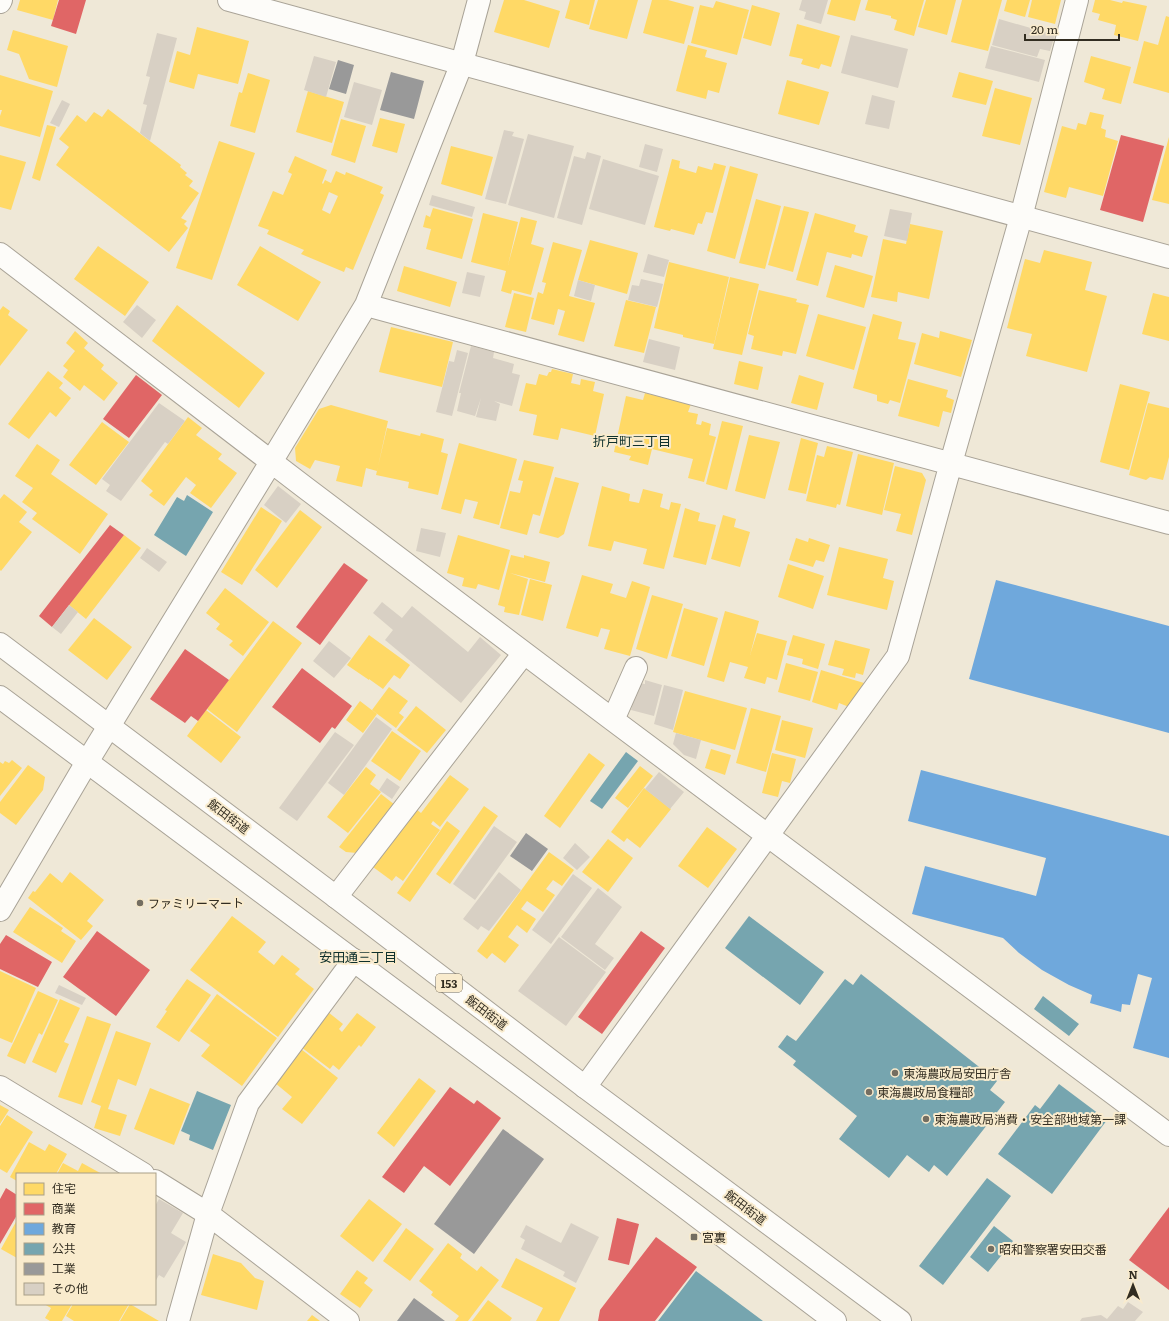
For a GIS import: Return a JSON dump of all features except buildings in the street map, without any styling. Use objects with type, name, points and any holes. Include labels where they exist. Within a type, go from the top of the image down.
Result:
[{"type":"main road","points":[[229,0],[1169,257]]},
{"type":"main road","points":[[0,910],[87,762],[366,305],[462,64],[479,0]]},
{"type":"main road","points":[[585,1087],[898,656],[1021,216],[1077,0]]},
{"type":"main road","points":[[0,254],[271,462],[768,837],[1169,1135]]},
{"type":"main road","points":[[366,305],[1169,523]]},
{"type":"main road","name":"飯田街道","points":[[0,644],[585,1087],[900,1321]]},
{"type":"main road","points":[[336,897],[524,653]]},
{"type":"main road","points":[[613,720],[636,668]]},
{"type":"main road","points":[[0,697],[682,1205],[835,1321]]},
{"type":"main road","points":[[178,1321],[208,1214],[248,1103],[354,960]]},
{"type":"main road","points":[[0,1086],[141,1173]]},
{"type":"main road","points":[[156,1182],[208,1214],[348,1321]]},
{"type":"place","name":"ファミリーマート","points":[[140,903]]},
{"type":"place","name":"東海農政局安田庁舎","points":[[895,1073]]},
{"type":"place","name":"東海農政局食糧部","points":[[869,1092]]},
{"type":"place","name":"東海農政局消費・安全部地域第一課","points":[[926,1119]]},
{"type":"place","name":"宮裏","points":[[694,1237]]},
{"type":"place","name":"昭和警察署安田交番","points":[[991,1249]]},
{"type":"district","name":"折戸町三丁目","points":[[632,440]]},
{"type":"district","name":"安田通三丁目","points":[[358,956]]}]
